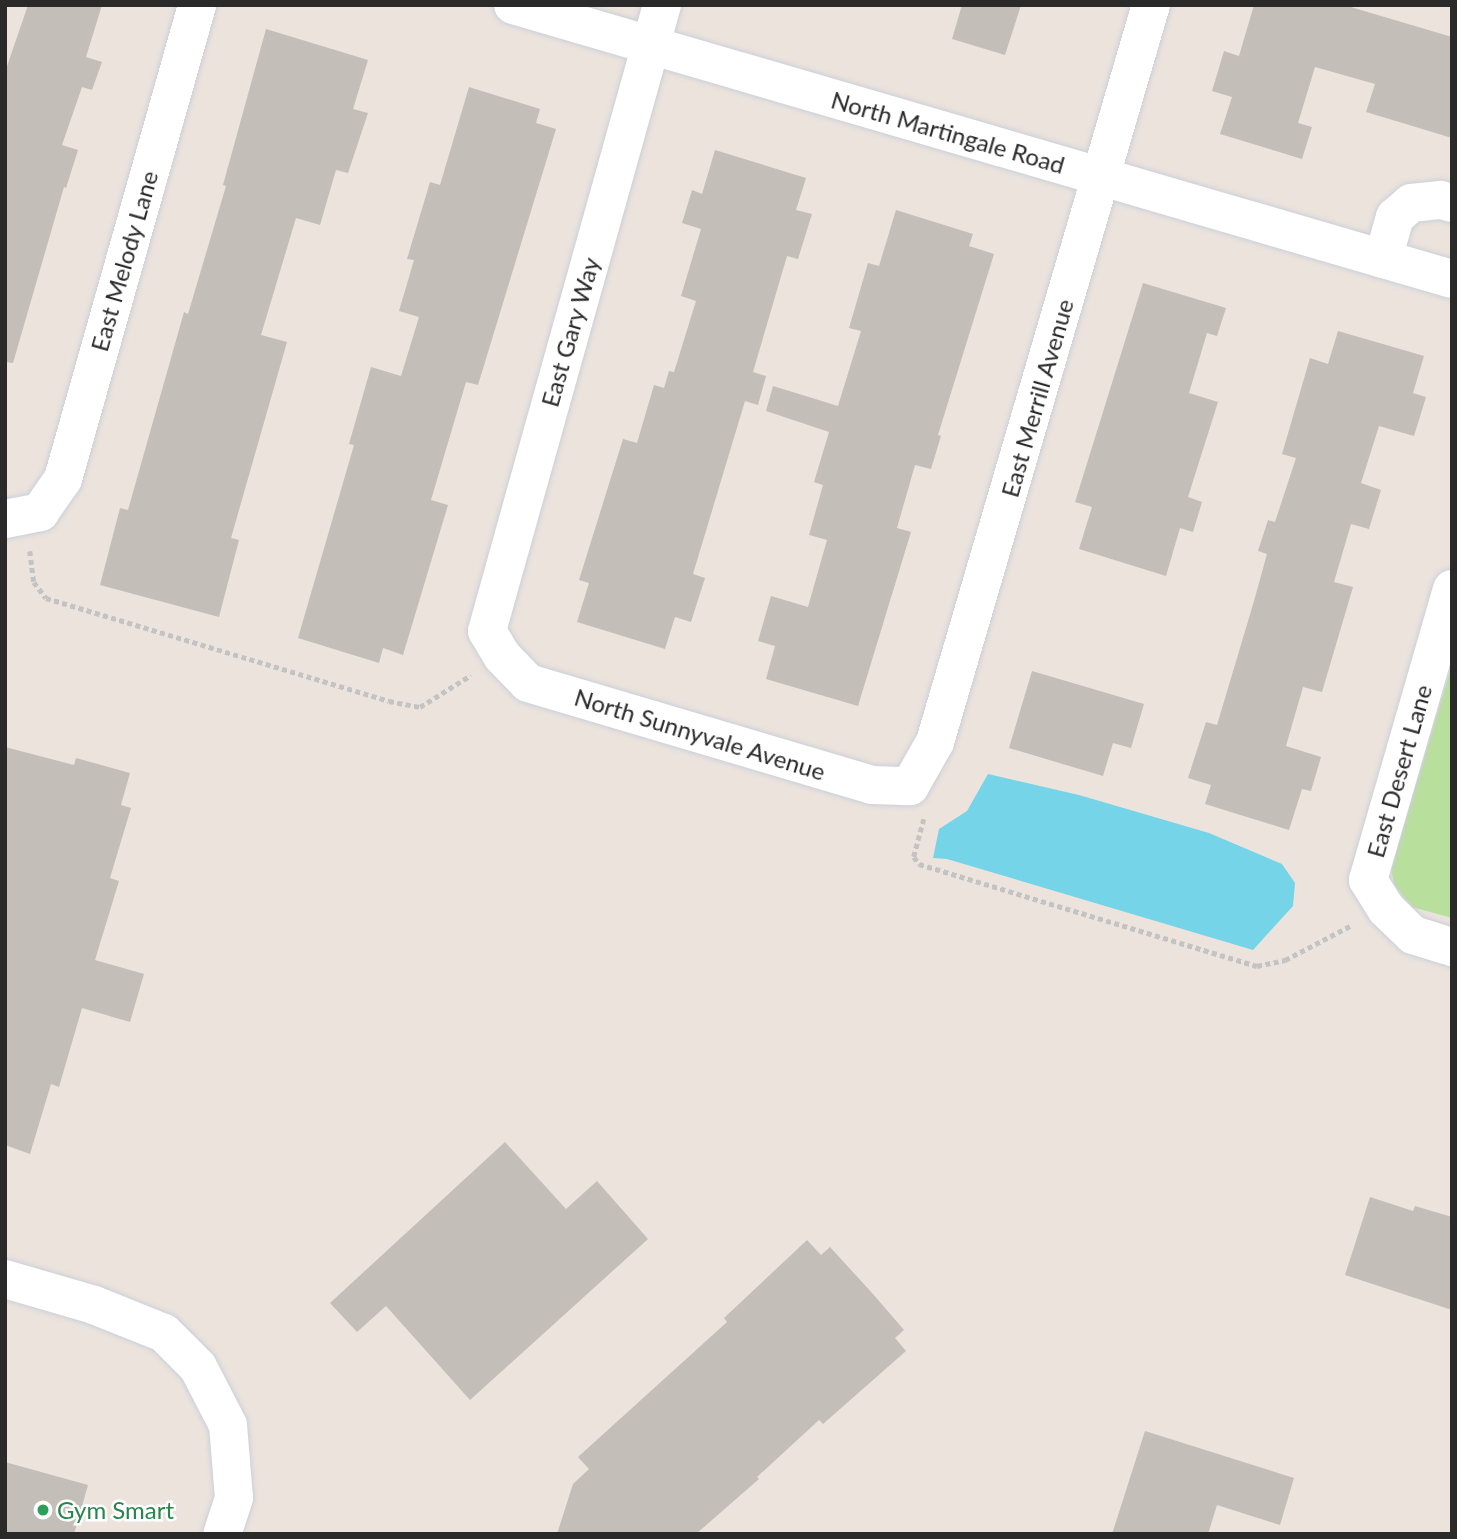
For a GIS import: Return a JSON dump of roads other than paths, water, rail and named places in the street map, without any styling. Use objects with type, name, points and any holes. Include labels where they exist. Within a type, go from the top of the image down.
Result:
[{"type":"street","name":"East Melody Lane","points":[[23,516],[63,479],[197,5]]},
{"type":"street","name":"North Martingale Road","points":[[513,5],[1452,279]]},
{"type":"street","name":"East Gary Way","points":[[502,656],[487,631],[662,5]]},
{"type":"street","name":"East Merrill Avenue","points":[[910,786],[935,742],[1151,5]]},
{"type":"street","points":[[1383,259],[1395,217],[1411,203],[1441,200],[1452,203]]},
{"type":"street","name":"East Desert Lane","points":[[1452,589],[1368,880],[1386,909],[1413,935],[1452,947]]},
{"type":"street","name":"North Sunnyvale Avenue","points":[[502,656],[528,683],[872,785],[910,786]]},
{"type":"street","points":[[5,1279],[94,1305],[164,1333],[198,1367],[228,1425],[234,1497],[222,1534]]},
{"type":"water","points":[[988,774],[1079,795],[1209,833],[1282,864],[1295,883],[1293,906],[1253,950],[947,859],[933,858],[939,829],[967,811]]},
{"type":"place","name":"Gym Smart","points":[[43,1510]]}]
